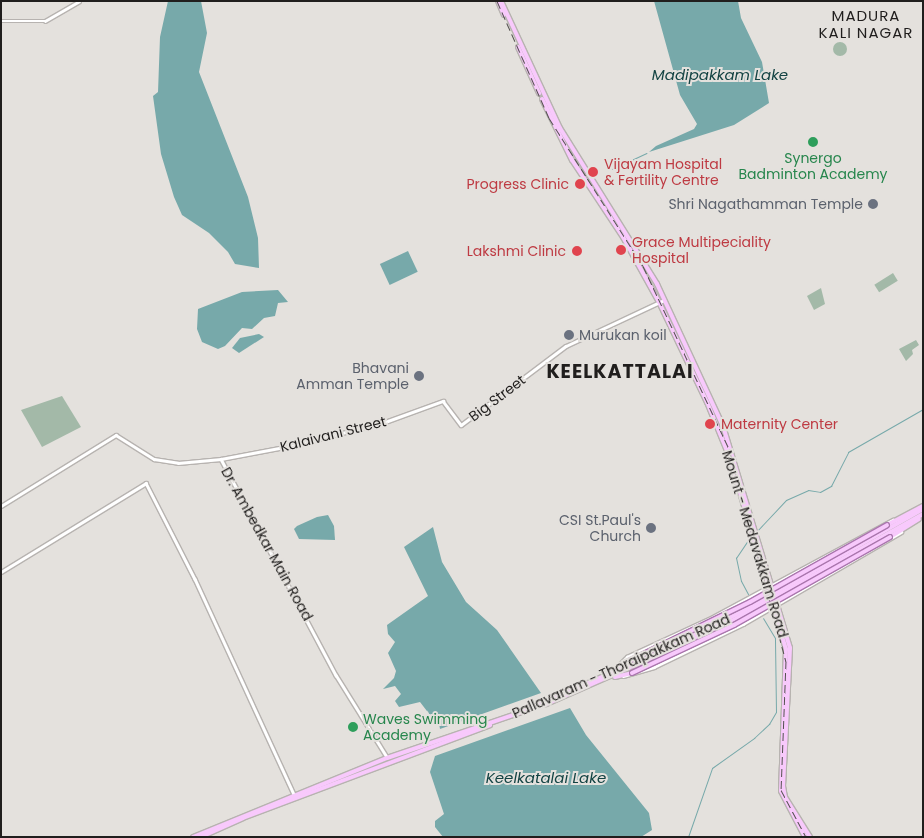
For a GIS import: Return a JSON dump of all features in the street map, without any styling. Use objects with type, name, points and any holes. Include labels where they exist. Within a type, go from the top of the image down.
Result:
[{"type":"main road","name":"Mount - Medavakkam Road","points":[[500,1],[554,118],[636,246],[664,299],[723,426],[786,649],[788,665],[781,795],[805,837]]},
{"type":"main road","name":"Mount - Medavakkam Road","points":[[500,1],[562,143],[623,237],[658,302],[719,427],[752,527]]},
{"type":"main road","points":[[604,678],[625,662],[742,606],[899,518],[923,508]]},
{"type":"main road","name":"Pallavaram - Thoraipakkam Road","points":[[201,837],[295,796],[545,703],[721,627],[923,508]]},
{"type":"main road","points":[[604,678],[632,673],[734,625],[890,537],[923,515]]},
{"type":"main road","name":"Pallavaram - Thoraipakkam Road","points":[[772,597],[923,515]]},
{"type":"main road","points":[[775,607],[791,664],[784,792],[810,837]]},
{"type":"main road","name":"Pallavaram - Thoraipakkam Road","points":[[193,837],[387,758],[545,703]]},
{"type":"street","points":[[1,21],[45,21],[79,1]]},
{"type":"street","name":"Big Street","points":[[443,401],[461,425],[566,346],[664,299]]},
{"type":"street","name":"Kalaivani Street","points":[[1,506],[104,441],[122,436],[159,461],[178,463],[221,459],[337,435],[443,401]]},
{"type":"street","name":"Dr. Ambedkar Main Road","points":[[221,459],[314,629],[336,675],[387,758]]},
{"type":"street","points":[[1,572],[146,483],[194,579],[295,796]]},
{"type":"street","points":[[615,669],[627,657],[769,587],[881,524],[899,518]]},
{"type":"street","points":[[617,677],[632,676],[654,667],[775,607],[893,539],[907,526]]},
{"type":"green space","points":[[837,42],[843,42],[847,49],[843,56],[837,56],[833,52],[833,46]]},
{"type":"green space","points":[[893,273],[898,281],[879,292],[874,285]]},
{"type":"green space","points":[[821,288],[825,304],[814,310],[807,296]]},
{"type":"green space","points":[[916,340],[919,345],[912,350],[913,354],[906,361],[899,349]]},
{"type":"green space","points":[[62,396],[81,427],[42,447],[21,410]]},
{"type":"water","points":[[168,1],[201,1],[207,33],[199,72],[248,197],[258,238],[259,268],[235,264],[228,252],[209,233],[182,215],[174,197],[161,154],[153,96],[158,92],[160,37]]},
{"type":"water","name":"Madipakkam Lake","points":[[654,1],[738,1],[741,18],[762,62],[769,103],[734,125],[649,152],[656,146],[694,129],[697,124],[680,95]]},
{"type":"water","points":[[408,251],[418,272],[390,285],[380,264]]},
{"type":"water","points":[[278,290],[288,302],[278,303],[275,316],[264,318],[252,329],[242,328],[225,346],[218,349],[202,342],[197,329],[198,309],[242,292]]},
{"type":"water","points":[[259,334],[264,337],[239,353],[232,348],[240,338]]},
{"type":"water","points":[[328,515],[334,526],[335,540],[299,539],[294,529],[297,526],[317,517]]},
{"type":"water","points":[[433,527],[442,562],[466,602],[497,630],[541,693],[440,729],[438,718],[430,715],[420,702],[399,707],[395,701],[401,694],[395,686],[383,689],[394,678],[396,671],[388,653],[395,642],[388,634],[387,625],[428,596],[404,547]]},
{"type":"water","name":"Keelkatalai Lake","points":[[570,708],[586,735],[649,813],[652,830],[641,837],[443,837],[435,827],[435,821],[444,814],[430,772],[435,756]]},
{"type":"waterway","points":[[612,169],[646,153]]},
{"type":"waterway","points":[[756,532],[786,500],[808,490],[820,492],[831,486],[848,452],[923,409]]},
{"type":"waterway","points":[[748,594],[741,581],[736,558],[751,536]]},
{"type":"waterway","points":[[688,837],[712,768],[754,738],[769,724],[776,712],[775,638],[763,618]]},
{"type":"railway","points":[[497,1],[549,118],[643,266],[729,449],[786,661],[781,790],[806,837]]},
{"type":"place","name":"Synergo Badminton Academy","points":[[813,142]]},
{"type":"place","name":"Vijayam Hospital & Fertility Centre","points":[[593,172]]},
{"type":"place","name":"Progress Clinic","points":[[580,184]]},
{"type":"place","name":"Shri Nagathamman Temple","points":[[873,204]]},
{"type":"place","name":"Grace Multipeciality Hospital","points":[[621,250]]},
{"type":"place","name":"Lakshmi Clinic","points":[[577,251]]},
{"type":"place","name":"Murukan koil","points":[[569,335]]},
{"type":"place","name":"Bhavani Amman Temple","points":[[419,376]]},
{"type":"place","name":"Maternity Center","points":[[710,424]]},
{"type":"place","name":"CSI St.Paul's Church","points":[[651,528]]},
{"type":"place","name":"Waves Swimming Academy","points":[[353,727]]},
{"type":"district","name":"MADURA KALI NAGAR","points":[[866,24]]},
{"type":"district","name":"KEELKATTALAI","points":[[620,372]]}]
